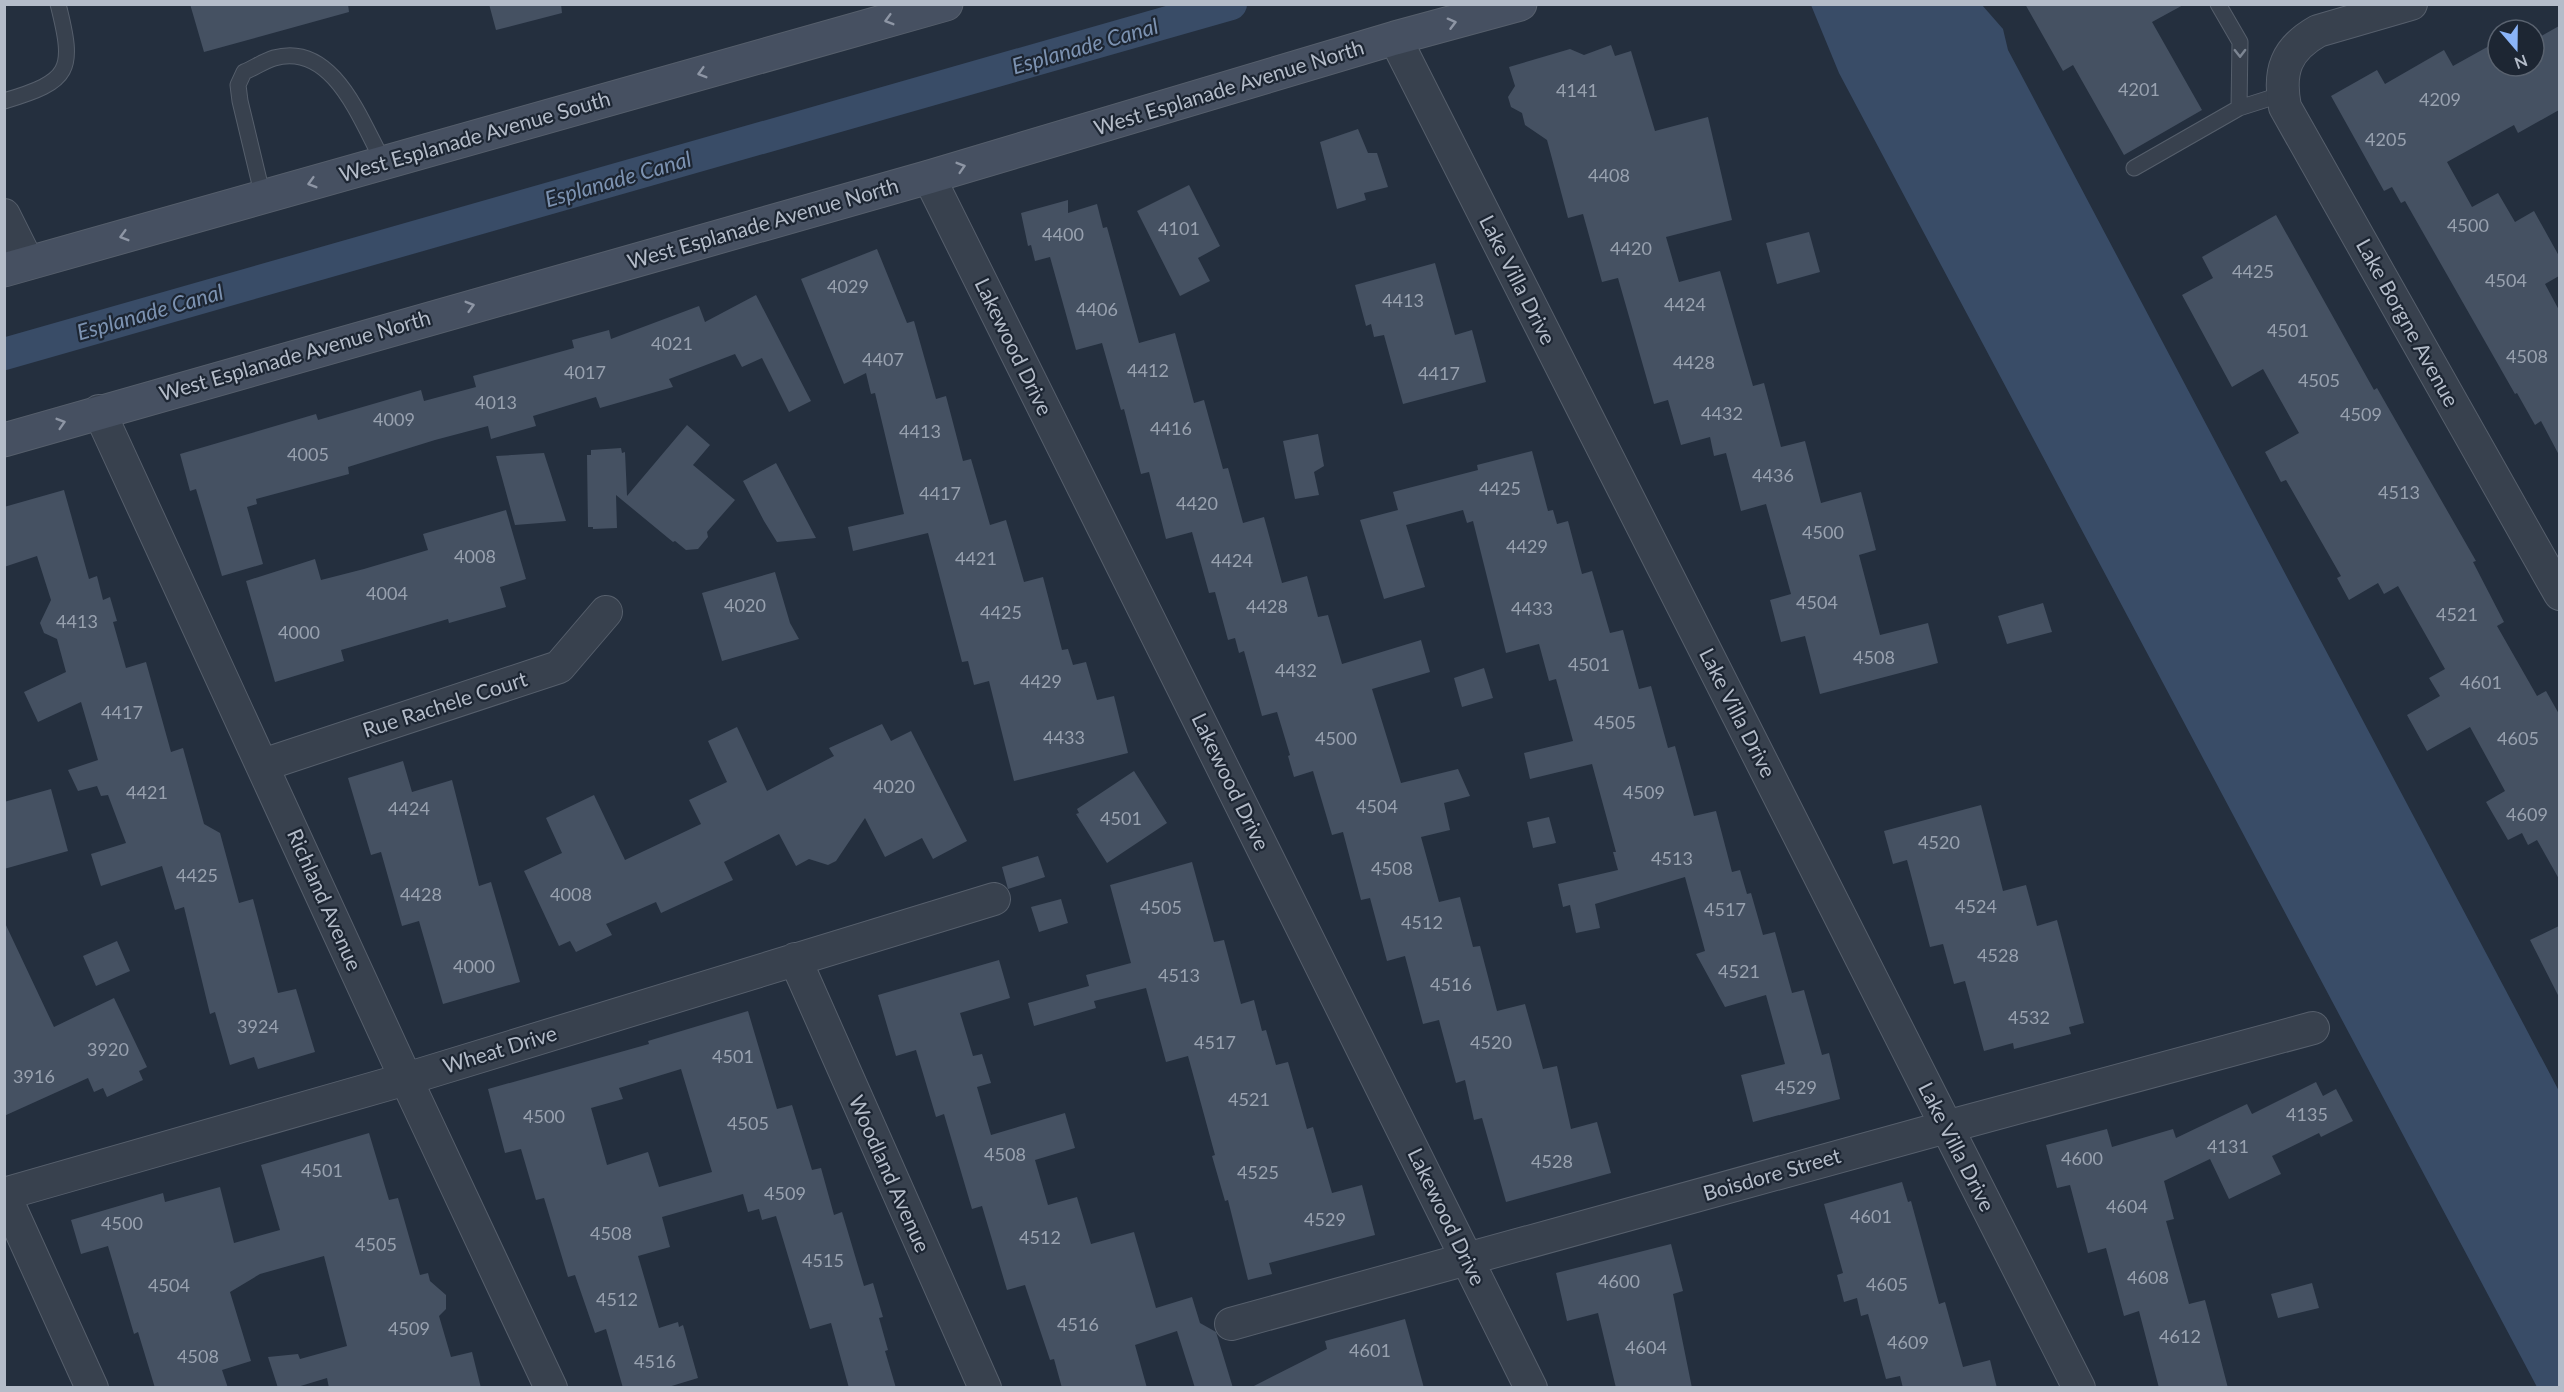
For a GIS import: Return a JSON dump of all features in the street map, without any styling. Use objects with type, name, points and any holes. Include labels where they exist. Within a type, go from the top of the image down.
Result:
[{"type":"main road","name":"West Esplanade Avenue South","points":[[16,267],[946,4]]},
{"type":"main road","name":"West Esplanade Avenue North","points":[[4,440],[99,411],[929,177],[1395,38],[1520,4]]},
{"type":"street","name":"Lake Borgne Avenue","points":[[2411,4],[2318,31],[2304,39],[2287,60],[2282,77],[2285,106],[2559,594]]},
{"type":"street","name":"Lake Villa Drive","points":[[1395,38],[2079,1388]]},
{"type":"street","name":"Lakewood Drive","points":[[929,177],[1531,1388]]},
{"type":"street","points":[[4,215],[16,267]]},
{"type":"street","name":"Richland Avenue","points":[[99,411],[405,1079],[551,1388]]},
{"type":"street","name":"Rue Rachele Court","points":[[263,765],[559,667],[606,612]]},
{"type":"street","name":"Wheat Drive","points":[[4,1194],[405,1079],[994,899]]},
{"type":"street","name":"Woodland Avenue","points":[[795,959],[985,1388]]},
{"type":"street","name":"Boisdore Street","points":[[1231,1324],[2313,1028]]},
{"type":"street","points":[[4,1194],[92,1388]]},
{"type":"lane","points":[[4,101],[51,85],[66,65],[68,43],[58,4]]},
{"type":"lane","points":[[2218,4],[2240,42],[2239,108]]},
{"type":"lane","points":[[263,197],[238,86],[244,72],[274,58],[297,56],[318,62],[340,84],[384,163]]},
{"type":"lane","points":[[2134,168],[2239,108],[2283,94]]},
{"type":"water","points":[[1811,5],[1982,5],[2003,29],[2008,50],[2559,1091],[2559,1387],[2537,1387],[1839,73]]},
{"type":"building","points":[[190,4],[348,4],[349,12],[204,52]]},
{"type":"building","points":[[489,4],[561,4],[562,13],[496,30]]},
{"type":"building","points":[[2025,4],[2185,4],[2152,22],[2202,110],[2124,155],[2073,65],[2063,71]]},
{"type":"building","points":[[2559,26],[2559,110],[2518,133],[2514,125],[2447,162],[2472,207],[2498,193],[2515,222],[2534,211],[2559,256],[2559,276],[2545,284],[2559,310],[2559,455],[2541,421],[2535,425],[2517,393],[2515,394],[2405,201],[2401,203],[2392,187],[2384,191],[2331,96],[2377,70],[2385,84],[2444,50],[2453,66],[2486,48],[2486,78],[2546,78],[2546,33]]},
{"type":"building","points":[[1611,45],[1615,56],[1631,51],[1655,131],[1708,117],[1732,220],[1666,237],[1679,282],[1720,271],[1753,386],[1764,383],[1781,447],[1805,441],[1821,503],[1861,492],[1876,550],[1859,555],[1880,635],[1928,623],[1938,663],[1820,694],[1805,636],[1781,642],[1770,600],[1791,594],[1766,504],[1741,511],[1726,453],[1714,456],[1710,437],[1681,445],[1668,400],[1654,404],[1618,278],[1602,282],[1583,214],[1568,218],[1547,140],[1525,125],[1522,113],[1511,107],[1508,97],[1515,86],[1509,67],[1570,49],[1584,55]]},
{"type":"building","points":[[1358,129],[1368,153],[1377,153],[1388,187],[1364,193],[1366,200],[1337,209],[1320,142]]},
{"type":"building","points":[[1189,185],[1220,246],[1198,258],[1210,281],[1180,296],[1137,211]]},
{"type":"building","points":[[1068,200],[1068,213],[1097,204],[1103,228],[1107,227],[1139,343],[1175,333],[1194,403],[1204,400],[1223,469],[1228,468],[1243,523],[1264,517],[1282,583],[1307,576],[1318,617],[1328,615],[1342,664],[1421,640],[1430,672],[1372,689],[1401,783],[1458,769],[1470,796],[1444,803],[1450,830],[1421,837],[1439,902],[1460,897],[1473,947],[1480,946],[1497,1011],[1525,1004],[1543,1069],[1557,1066],[1571,1129],[1597,1122],[1611,1173],[1506,1202],[1482,1118],[1474,1120],[1465,1080],[1456,1083],[1439,1020],[1423,1024],[1405,956],[1387,961],[1370,898],[1361,900],[1343,832],[1332,835],[1313,771],[1294,777],[1277,712],[1262,716],[1244,651],[1239,653],[1235,638],[1228,640],[1215,592],[1209,593],[1192,532],[1166,539],[1149,472],[1141,474],[1124,409],[1121,410],[1102,343],[1076,350],[1050,257],[1035,261],[1031,245],[1028,246],[1021,213]]},
{"type":"building","points":[[2276,215],[2374,390],[2377,388],[2476,561],[2473,562],[2504,622],[2497,626],[2537,696],[2546,691],[2559,714],[2559,879],[2537,840],[2528,845],[2522,833],[2508,840],[2486,802],[2505,791],[2470,727],[2427,751],[2407,715],[2440,696],[2429,678],[2445,669],[2398,586],[2384,594],[2378,583],[2349,600],[2337,578],[2341,576],[2286,480],[2281,482],[2265,452],[2299,433],[2263,369],[2232,387],[2182,295],[2213,278],[2202,257]]},
{"type":"building","points":[[1809,232],[1820,272],[1777,284],[1766,243]]},
{"type":"building","points":[[877,249],[907,323],[914,321],[936,399],[946,396],[963,461],[971,459],[990,525],[1006,520],[1024,582],[1043,577],[1062,650],[1068,649],[1073,665],[1086,662],[1097,700],[1114,696],[1128,753],[1014,781],[989,681],[974,685],[968,661],[962,662],[928,533],[853,551],[848,527],[904,514],[875,393],[871,394],[866,373],[844,384],[801,279]]},
{"type":"building","points":[[1435,263],[1455,335],[1472,330],[1486,382],[1403,404],[1384,335],[1374,337],[1371,324],[1366,326],[1355,285]]},
{"type":"building","points":[[756,295],[811,401],[789,412],[762,358],[742,367],[735,354],[669,379],[673,387],[600,408],[596,397],[533,416],[536,426],[491,439],[488,426],[435,440],[348,467],[349,474],[256,499],[257,504],[247,507],[263,564],[222,576],[196,489],[190,491],[180,454],[316,414],[318,420],[421,390],[424,401],[476,387],[473,376],[574,348],[572,340],[609,330],[611,339],[699,306],[705,322]]},
{"type":"building","points":[[687,425],[710,445],[693,465],[735,500],[707,532],[708,537],[698,549],[686,550],[675,541],[673,542],[616,495],[617,528],[593,529],[593,527],[588,527],[587,455],[591,455],[591,450],[621,448],[622,453],[625,452],[627,496]]},
{"type":"building","points":[[1318,434],[1324,466],[1314,472],[1319,495],[1295,499],[1283,441]]},
{"type":"building","points":[[1532,451],[1548,511],[1553,510],[1557,524],[1568,521],[1582,574],[1592,571],[1610,633],[1623,630],[1639,689],[1651,686],[1668,748],[1675,746],[1694,816],[1716,811],[1732,872],[1740,870],[1747,894],[1751,893],[1763,935],[1775,932],[1792,993],[1804,990],[1822,1055],[1829,1053],[1840,1099],[1753,1122],[1741,1075],[1785,1064],[1766,995],[1725,1007],[1696,954],[1705,951],[1685,877],[1595,904],[1600,928],[1576,933],[1570,905],[1563,907],[1558,884],[1618,870],[1613,852],[1616,852],[1592,764],[1530,779],[1524,753],[1573,741],[1556,679],[1549,681],[1539,644],[1506,653],[1473,521],[1467,523],[1463,510],[1406,525],[1425,587],[1384,599],[1360,520],[1398,510],[1393,492],[1478,470],[1477,465]]},
{"type":"building","points":[[544,453],[566,521],[515,525],[496,456]]},
{"type":"building","points":[[776,463],[816,538],[777,542],[764,521],[743,481]]},
{"type":"building","points":[[64,490],[89,579],[97,576],[103,600],[110,597],[117,621],[113,622],[126,668],[146,662],[171,752],[183,748],[204,824],[220,833],[239,903],[253,899],[278,993],[296,989],[315,1052],[258,1069],[254,1057],[230,1065],[215,1012],[210,1014],[184,907],[175,910],[162,866],[101,886],[91,854],[126,843],[108,795],[101,796],[97,786],[78,791],[68,770],[98,760],[81,702],[38,722],[24,692],[66,672],[57,639],[44,633],[40,623],[51,600],[37,556],[4,567],[4,507]]},
{"type":"building","points":[[506,510],[526,579],[500,587],[506,607],[449,623],[448,619],[341,650],[344,661],[275,682],[246,581],[315,559],[321,580],[364,569],[428,550],[423,534]]},
{"type":"building","points":[[775,572],[790,623],[799,639],[722,661],[702,593]]},
{"type":"building","points":[[2043,603],[2052,632],[2007,644],[1998,616]]},
{"type":"building","points":[[1484,668],[1493,698],[1462,707],[1454,678]]},
{"type":"building","points":[[882,724],[891,741],[911,731],[967,841],[933,859],[922,838],[885,857],[865,818],[836,861],[828,865],[809,859],[796,866],[779,834],[724,862],[733,880],[661,913],[656,902],[606,924],[612,935],[576,952],[570,941],[559,946],[524,871],[562,853],[546,818],[594,795],[625,860],[701,824],[689,800],[727,782],[708,741],[737,727],[767,791],[834,756],[829,748]]},
{"type":"building","points":[[403,761],[412,792],[452,780],[479,886],[491,882],[520,982],[443,1004],[419,921],[402,926],[381,852],[371,855],[348,778]]},
{"type":"building","points":[[1134,771],[1167,823],[1107,863],[1076,814],[1079,813],[1077,809]]},
{"type":"building","points":[[51,789],[68,851],[4,869],[4,802]]},
{"type":"building","points":[[1981,805],[2003,891],[2026,885],[2037,926],[2057,920],[2084,1023],[2069,1027],[2071,1034],[2014,1049],[2013,1043],[1984,1051],[1965,981],[1954,984],[1943,944],[1930,947],[1907,860],[1893,864],[1884,831]]},
{"type":"building","points":[[1549,817],[1556,843],[1533,848],[1527,822]]},
{"type":"building","points":[[1038,856],[1045,877],[1008,889],[1002,867]]},
{"type":"building","points":[[1192,862],[1214,942],[1224,940],[1241,1004],[1254,1000],[1262,1031],[1266,1030],[1276,1065],[1288,1062],[1307,1129],[1313,1127],[1332,1193],[1362,1185],[1375,1235],[1269,1263],[1272,1274],[1248,1280],[1228,1200],[1225,1201],[1212,1156],[1215,1155],[1188,1056],[1166,1062],[1146,988],[1094,1001],[1096,1008],[1034,1026],[1028,1003],[1089,986],[1086,975],[1131,963],[1110,885]]},
{"type":"building","points":[[1061,899],[1068,923],[1039,932],[1031,907]]},
{"type":"building","points":[[4,921],[54,1027],[114,998],[147,1067],[139,1071],[143,1080],[107,1097],[103,1088],[94,1092],[88,1078],[4,1116]]},
{"type":"building","points":[[2559,926],[2559,997],[2530,940]]},
{"type":"building","points":[[117,941],[130,971],[96,986],[83,956]]},
{"type":"building","points":[[999,960],[1010,998],[960,1013],[973,1056],[982,1054],[991,1083],[977,1087],[991,1135],[1065,1113],[1075,1148],[1035,1160],[1048,1205],[1077,1197],[1091,1244],[1134,1232],[1156,1308],[1192,1297],[1200,1323],[1216,1332],[1233,1388],[1195,1388],[1177,1331],[1135,1345],[1147,1388],[1062,1388],[1054,1359],[1050,1360],[1025,1285],[1007,1290],[982,1206],[972,1209],[944,1114],[936,1117],[916,1050],[896,1056],[878,995]]},
{"type":"building","points":[[748,1011],[777,1109],[792,1105],[812,1170],[821,1168],[834,1215],[842,1212],[864,1286],[873,1283],[883,1317],[879,1318],[888,1350],[885,1351],[896,1388],[849,1388],[831,1323],[810,1329],[776,1216],[762,1220],[759,1209],[748,1212],[743,1194],[662,1217],[670,1247],[638,1256],[659,1328],[678,1322],[679,1327],[683,1325],[698,1378],[665,1388],[623,1388],[606,1329],[595,1333],[575,1275],[568,1277],[544,1198],[536,1200],[521,1149],[505,1153],[488,1089],[649,1044],[648,1041]],"holes":[[[681,1069],[712,1172],[659,1187],[648,1152],[607,1165],[591,1108],[623,1099],[619,1088]]]},
{"type":"building","points":[[2316,1082],[2323,1096],[2336,1089],[2353,1121],[2321,1137],[2319,1133],[2272,1156],[2281,1174],[2229,1199],[2210,1159],[2164,1181],[2174,1219],[2166,1221],[2189,1304],[2205,1300],[2228,1388],[2159,1388],[2139,1311],[2124,1316],[2106,1248],[2088,1253],[2070,1185],[2057,1188],[2046,1145],[2107,1129],[2112,1147],[2173,1129],[2176,1138],[2247,1104],[2252,1114]]},
{"type":"building","points":[[369,1133],[389,1200],[398,1198],[420,1275],[428,1273],[430,1281],[446,1295],[446,1309],[439,1316],[451,1357],[472,1352],[481,1388],[329,1388],[327,1378],[294,1388],[278,1388],[268,1357],[298,1354],[300,1359],[347,1346],[324,1256],[260,1274],[230,1292],[251,1361],[222,1370],[228,1388],[155,1388],[138,1332],[134,1334],[108,1246],[81,1254],[71,1220],[163,1193],[165,1202],[220,1187],[234,1243],[280,1230],[261,1165]]},
{"type":"building","points":[[1902,1182],[1908,1202],[1911,1201],[1939,1304],[1945,1302],[1963,1367],[1990,1360],[1997,1388],[1903,1388],[1900,1376],[1886,1379],[1868,1314],[1861,1316],[1857,1298],[1844,1302],[1837,1275],[1843,1273],[1824,1204]]},
{"type":"building","points":[[1671,1244],[1683,1291],[1673,1294],[1692,1388],[1616,1388],[1598,1313],[1567,1321],[1556,1273]]},
{"type":"building","points":[[2312,1283],[2319,1308],[2278,1318],[2271,1294]]},
{"type":"building","points":[[1405,1319],[1424,1388],[1250,1388],[1327,1349],[1325,1341]]},
{"type":"waterway","name":"Esplanade Canal","points":[[4,354],[1231,4]]}]
